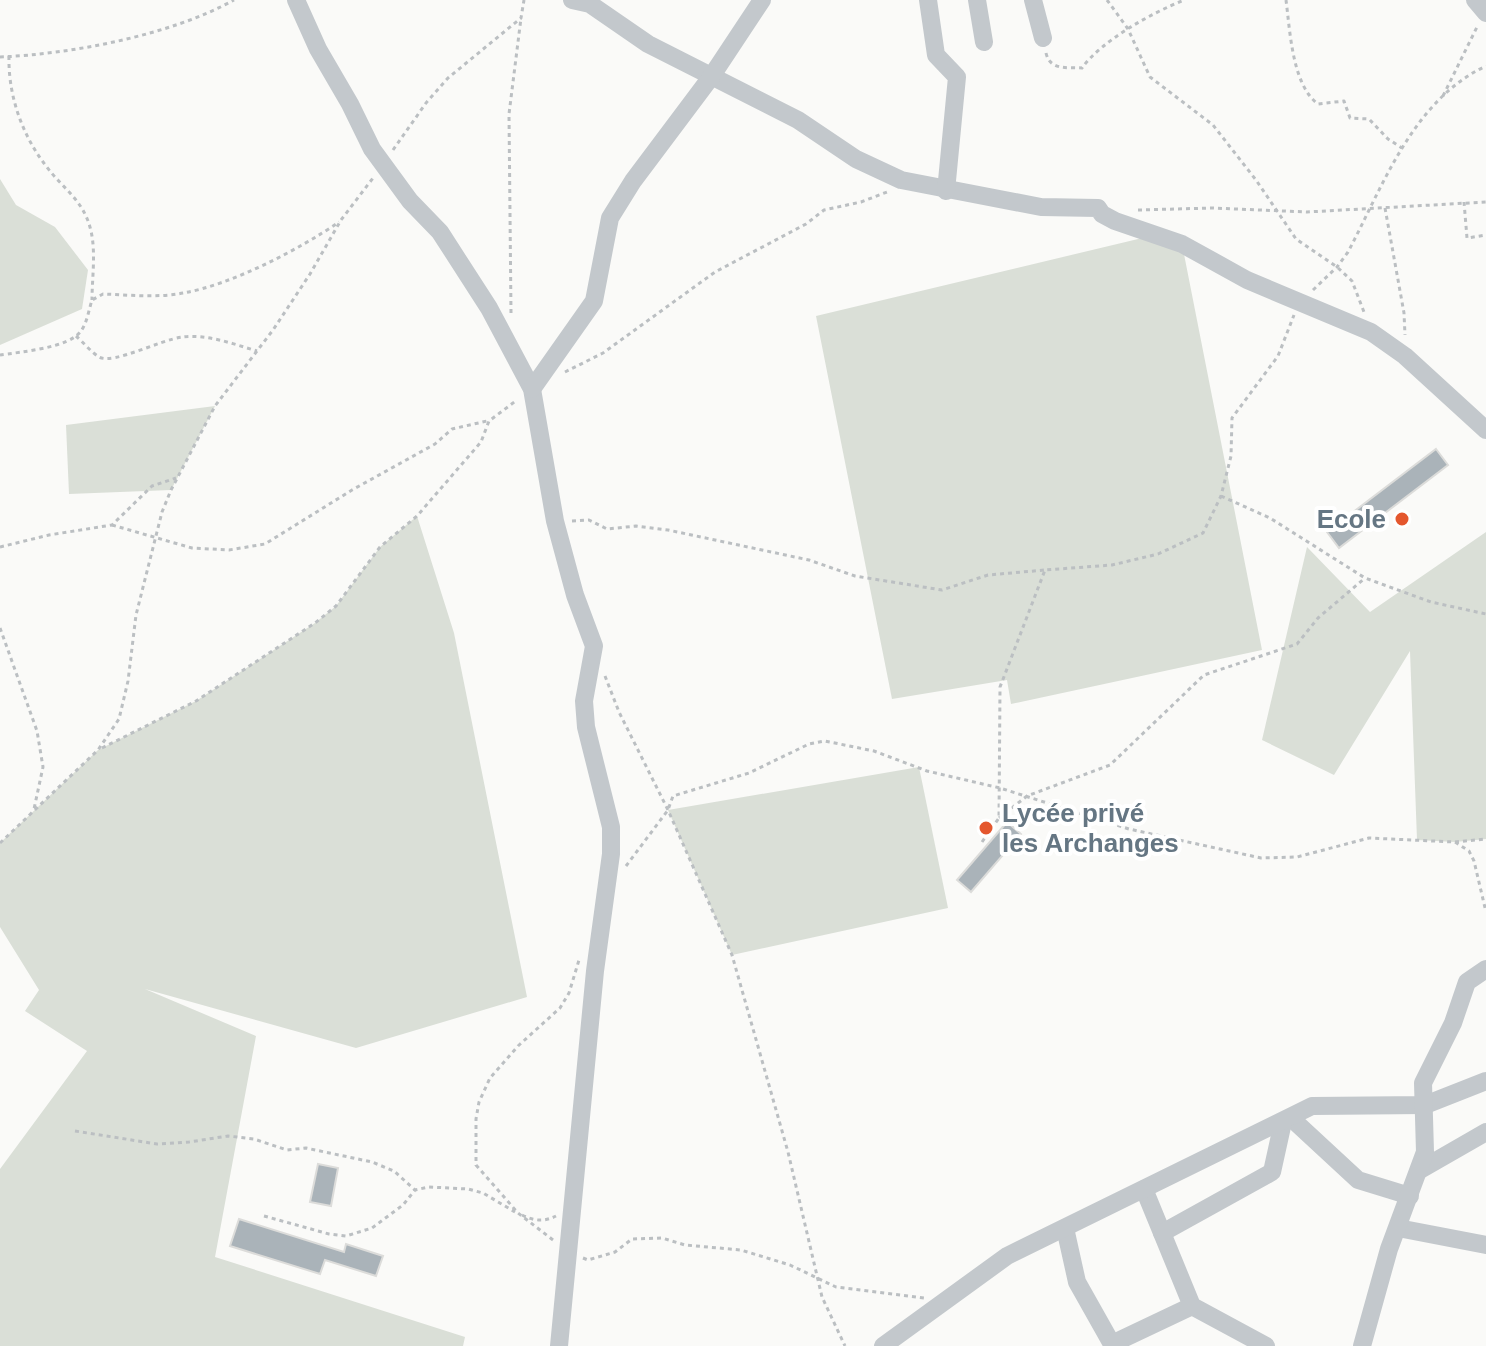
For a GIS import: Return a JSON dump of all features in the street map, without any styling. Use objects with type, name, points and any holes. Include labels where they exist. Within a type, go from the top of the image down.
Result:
[{"type":"street","points":[[296,0],[318,49],[382,165],[440,232],[489,308],[532,389],[555,521],[575,595],[594,646],[584,701],[586,727],[611,827],[611,854],[595,971],[559,1346]]},
{"type":"street","points":[[572,0],[590,4],[648,44],[798,120],[856,159],[901,180],[1041,207],[1098,208],[1107,217],[1182,244],[1247,280],[1371,332],[1405,356],[1486,430]]},
{"type":"street","points":[[532,389],[594,301],[610,218],[762,0]]},
{"type":"street","points":[[928,0],[936,55],[957,77],[946,191]]},
{"type":"street","points":[[977,0],[984,42]]},
{"type":"street","points":[[1033,0],[1043,38]]},
{"type":"street","points":[[1475,0],[1486,12]]},
{"type":"street","points":[[1362,1346],[1425,1152],[1423,1083],[1453,1023],[1467,982],[1486,969]]},
{"type":"street","points":[[883,1346],[1007,1256],[1312,1106],[1425,1105],[1486,1081]]},
{"type":"street","points":[[1287,1120],[1358,1180],[1410,1196]]},
{"type":"street","points":[[1162,1233],[1272,1172],[1287,1120]]},
{"type":"street","points":[[1420,1170],[1486,1132]]},
{"type":"street","points":[[1144,1189],[1192,1306],[1266,1346]]},
{"type":"street","points":[[1065,1228],[1077,1282],[1112,1345],[1192,1306]]},
{"type":"street","points":[[1398,1228],[1486,1245]]},
{"type":"path","points":[[0,57],[79,47],[128,36],[206,16],[234,0]]},
{"type":"path","points":[[511,316],[509,114],[524,0]]},
{"type":"path","points":[[1107,0],[1128,29],[1150,77],[1213,125],[1296,239],[1352,281],[1371,332]]},
{"type":"path","points":[[1043,38],[1047,59],[1056,67],[1082,68],[1090,57],[1128,29],[1184,0]]},
{"type":"path","points":[[1286,0],[1295,62],[1310,98],[1318,104],[1344,101],[1350,118],[1369,119],[1388,139],[1402,148]]},
{"type":"path","points":[[1442,99],[1461,55],[1486,12]]},
{"type":"path","points":[[0,843],[98,750],[119,719],[128,681],[136,615],[162,512],[215,406],[257,351],[310,274],[341,220],[426,103],[448,78],[521,18]]},
{"type":"path","points":[[0,355],[52,345],[76,336],[82,330],[92,300],[91,232],[74,195],[46,166],[15,109],[8,72],[9,56]]},
{"type":"path","points":[[555,521],[589,520],[607,529],[636,526],[668,530],[809,560],[855,576],[942,590],[988,575],[1112,565],[1158,554],[1203,533],[1221,496],[1231,456],[1232,418],[1278,356],[1299,303],[1337,267],[1414,129],[1442,99],[1475,71],[1486,66]]},
{"type":"path","points":[[560,374],[603,353],[715,272],[806,224],[824,210],[885,195],[901,180]]},
{"type":"path","points":[[1464,202],[1467,238],[1486,235]]},
{"type":"path","points":[[1125,210],[1212,208],[1279,212],[1486,202]]},
{"type":"path","points":[[1385,208],[1404,313],[1405,356]]},
{"type":"path","points":[[92,300],[103,294],[180,294],[208,287],[307,244],[341,220]]},
{"type":"path","points":[[76,336],[101,358],[114,359],[144,346],[180,337],[214,339],[257,351]]},
{"type":"path","points":[[0,547],[112,525],[192,548],[229,550],[265,544],[352,490],[435,444],[452,429],[489,421],[532,389]]},
{"type":"path","points":[[98,750],[196,701],[336,606],[380,547],[417,516],[481,442],[489,421]]},
{"type":"path","points":[[112,525],[152,486],[178,477]]},
{"type":"path","points":[[1221,496],[1270,518],[1365,578],[1431,602],[1486,614]]},
{"type":"path","points":[[999,818],[1000,687],[1045,570]]},
{"type":"path","points":[[982,842],[999,818],[1027,796],[1110,765],[1204,675],[1297,644],[1318,618],[1365,578]]},
{"type":"path","points":[[0,628],[37,731],[43,767],[34,809]]},
{"type":"path","points":[[604,672],[619,712],[668,810],[732,955],[788,1152],[822,1297],[845,1346]]},
{"type":"path","points":[[623,869],[642,848],[668,810],[673,796],[749,773],[809,744],[825,741],[874,751],[927,771],[1000,788],[1129,829],[1261,858],[1297,857],[1369,838],[1455,842],[1486,839]]},
{"type":"path","points":[[1455,842],[1469,851],[1474,861],[1486,912]]},
{"type":"path","points":[[582,951],[565,1000],[490,1078],[479,1102],[476,1165],[518,1213],[569,1253],[588,1260],[615,1252],[632,1239],[662,1238],[685,1245],[741,1250],[817,1276],[836,1287],[893,1292],[944,1302]]},
{"type":"path","points":[[75,1131],[157,1144],[228,1136],[254,1139],[287,1150],[306,1148],[372,1162],[394,1171],[415,1190]]},
{"type":"path","points":[[264,1216],[346,1236],[372,1228],[403,1205],[415,1190],[429,1187],[483,1193],[532,1220],[548,1220],[573,1203]]},
{"type":"shaded area","points":[[0,179],[16,205],[55,227],[88,270],[82,309],[0,345]]},
{"type":"shaded area","points":[[1159,234],[1182,244],[1262,650],[1011,704],[1007,680],[892,699],[816,316]]},
{"type":"shaded area","points":[[215,406],[171,490],[69,494],[66,425]]},
{"type":"shaded area","points":[[417,516],[454,633],[527,997],[356,1048],[145,989],[256,1036],[215,1257],[465,1337],[463,1346],[0,1346],[0,1169],[87,1051],[25,1011],[39,990],[0,927],[0,843],[98,750],[196,701],[315,623],[336,606],[380,547]]},
{"type":"shaded area","points":[[1486,532],[1486,839],[1455,842],[1417,840],[1410,651],[1334,775],[1262,740],[1307,547],[1370,612]]},
{"type":"shaded area","points":[[919,767],[948,908],[732,955],[668,810]]},
{"type":"building","points":[[1436,449],[1448,465],[1339,548],[1327,532]]},
{"type":"building","points":[[1007,822],[1021,834],[971,892],[957,880]]},
{"type":"building","points":[[318,1164],[338,1168],[331,1206],[310,1202]]},
{"type":"building","points":[[239,1219],[344,1252],[346,1244],[383,1256],[376,1276],[325,1260],[320,1274],[230,1246]]},
{"type":"place","name":"Ecole","points":[[1402,519]]},
{"type":"place","name":"Lycée privé les Archanges","points":[[986,828]]}]
